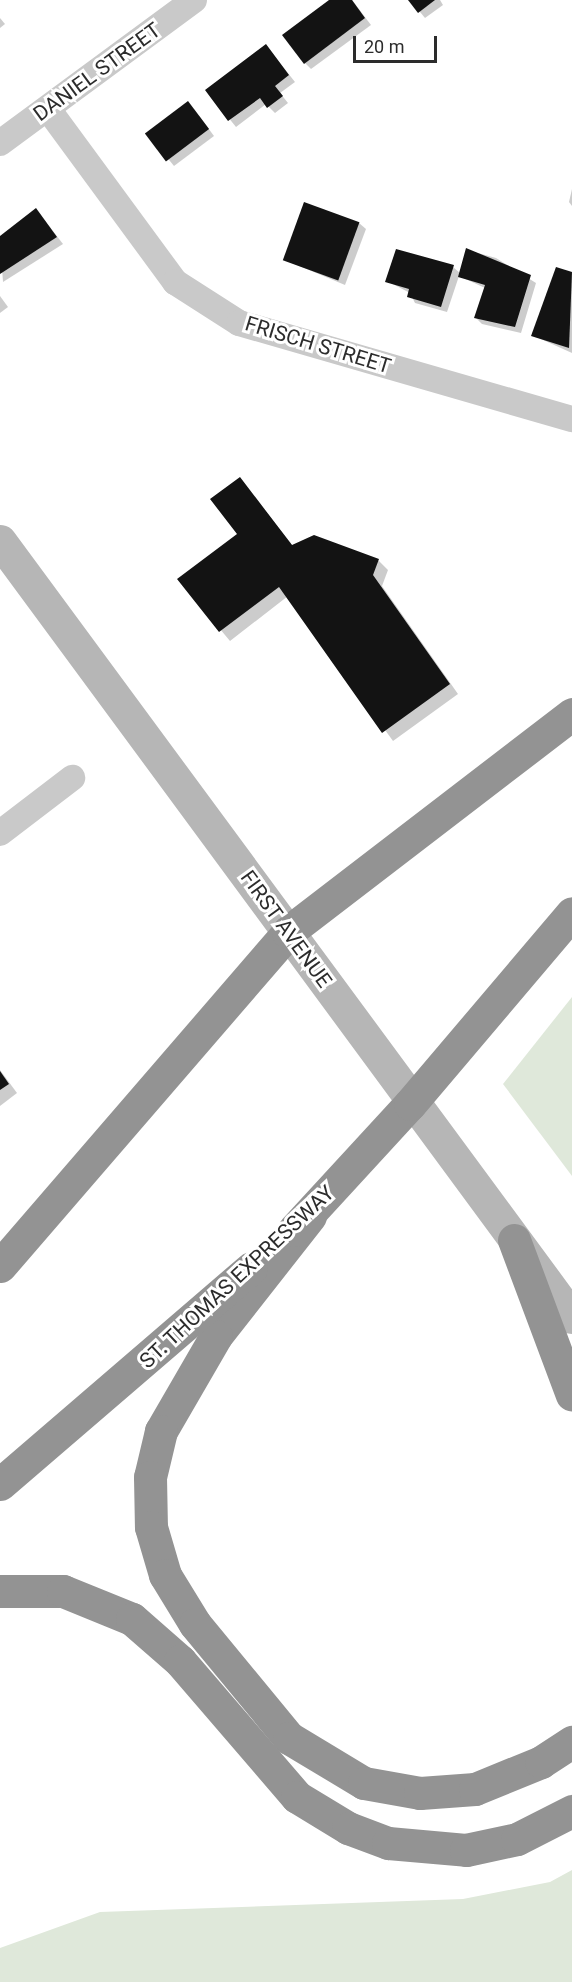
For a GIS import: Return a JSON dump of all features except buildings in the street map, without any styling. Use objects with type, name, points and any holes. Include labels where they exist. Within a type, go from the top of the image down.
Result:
[{"type":"highway","points":[[0,1266],[288,932],[572,714]]},
{"type":"highway","name":"ST. THOMAS EXPRESSWAY","points":[[0,1484],[310,1216],[572,914]]},
{"type":"highway","points":[[310,1216],[209,1345],[161,1431],[150,1497],[151,1527],[165,1575],[195,1624],[252,1696],[289,1738],[329,1767],[364,1783],[420,1792],[476,1789],[501,1779],[572,1742]]},
{"type":"highway","points":[[514,1240],[572,1395]]},
{"type":"highway","points":[[0,1591],[63,1591],[132,1618],[180,1661],[255,1755],[297,1797],[348,1828],[388,1843],[466,1850],[517,1839],[572,1811]]},
{"type":"highway","points":[[501,1779],[544,1751],[572,1722]]},
{"type":"main road","name":"FIRST AVENUE","points":[[0,541],[572,1317]]},
{"type":"street","name":"DANIEL STREET","points":[[0,143],[194,0]]},
{"type":"street","name":"FRISCH STREET","points":[[48,109],[175,282],[239,323],[572,419]]},
{"type":"street","points":[[0,832],[72,778]]},
{"type":"shaded area","points":[[572,997],[572,1176],[503,1084]]},
{"type":"shaded area","points":[[572,1870],[572,1982],[0,1982],[0,1948],[100,1912],[463,1899],[550,1882]]}]
